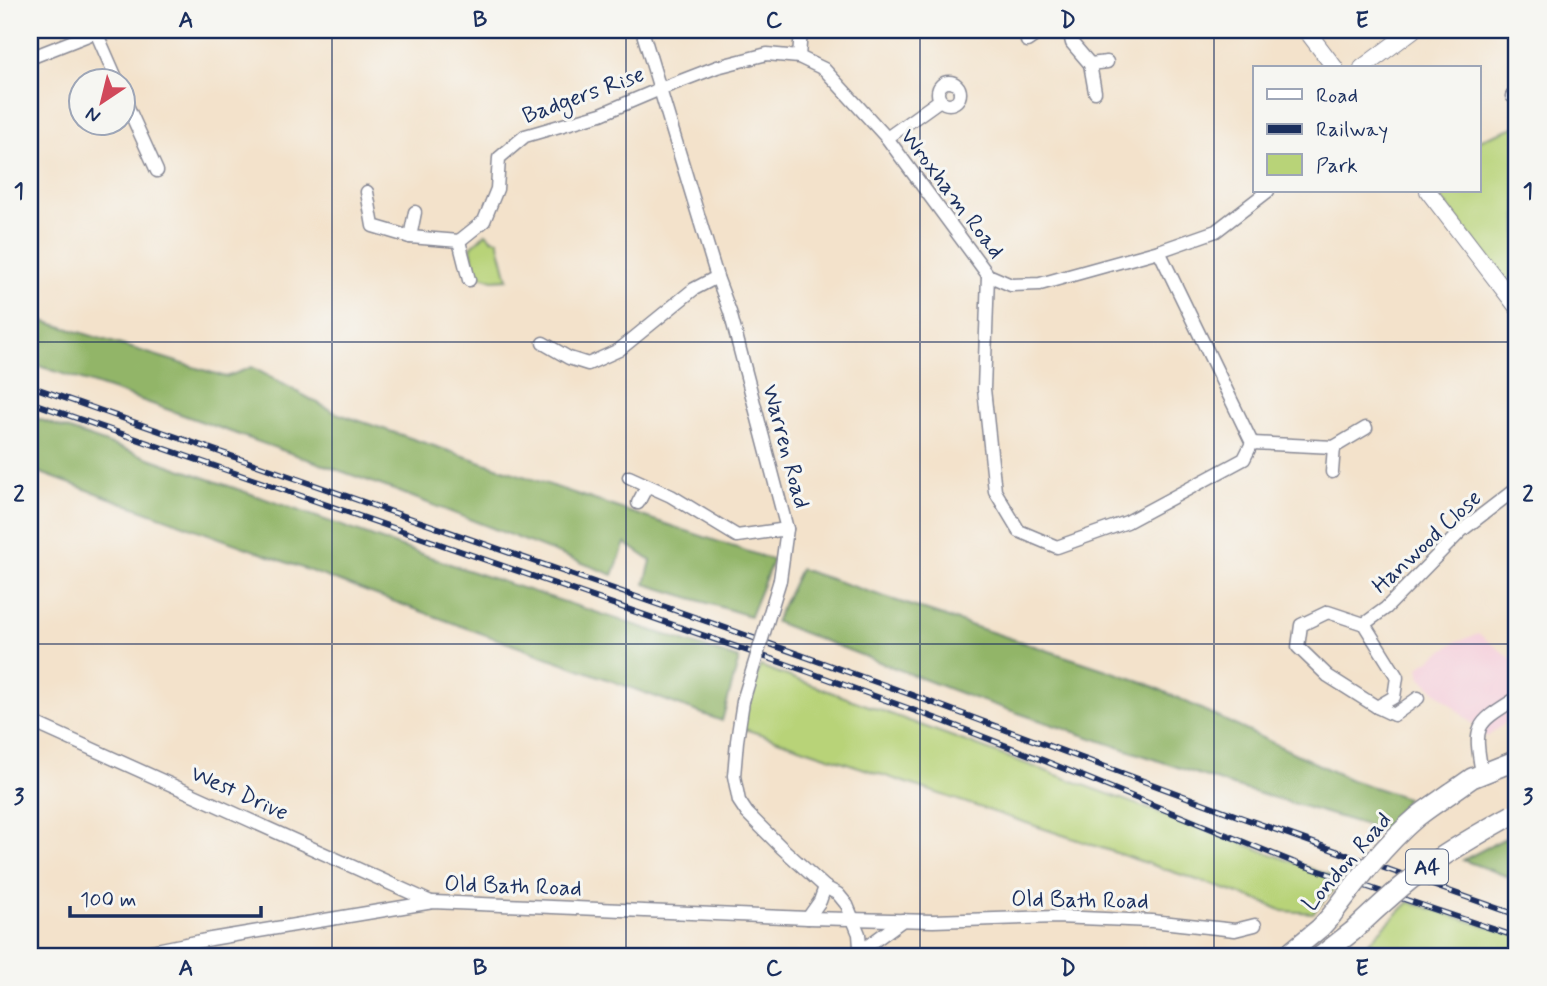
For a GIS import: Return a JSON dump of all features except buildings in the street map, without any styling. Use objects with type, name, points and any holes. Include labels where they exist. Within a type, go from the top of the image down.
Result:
[{"type":"main road","name":"London Road","points":[[1286,956],[1331,916],[1363,874],[1420,814],[1463,783],[1517,760]]},
{"type":"main road","name":"A4","points":[[1321,956],[1421,871],[1515,814]]},
{"type":"street","name":"Warren Road","points":[[642,30],[730,312],[787,529],[780,580],[743,701],[733,776],[739,801],[747,813],[847,905],[858,928],[860,941],[857,955]]},
{"type":"street","points":[[799,57],[801,30]]},
{"type":"street","points":[[1027,41],[1047,30]]},
{"type":"street","points":[[1069,30],[1072,43],[1090,64],[1094,92]]},
{"type":"street","points":[[1306,30],[1333,66]]},
{"type":"street","points":[[1365,66],[1413,30]]},
{"type":"street","points":[[30,58],[98,31],[112,66]]},
{"type":"street","name":"Wroxham Road","points":[[660,89],[717,67],[767,54],[799,57],[824,69],[887,138],[988,275],[1011,285],[1040,284],[1159,251],[1216,231],[1267,192]]},
{"type":"street","points":[[1090,64],[1107,62]]},
{"type":"street","name":"Badgers Rise","points":[[458,241],[484,221],[497,189],[499,158],[525,136],[601,114],[660,89]]},
{"type":"street","points":[[887,138],[940,100]]},
{"type":"street","points":[[136,125],[157,171]]},
{"type":"street","points":[[367,192],[373,226],[410,237],[458,241],[470,280]]},
{"type":"street","points":[[1429,192],[1517,307]]},
{"type":"street","points":[[410,237],[415,212]]},
{"type":"street","points":[[1159,251],[1252,443]]},
{"type":"street","points":[[988,275],[984,389],[995,491],[1019,531],[1057,547],[1127,522],[1244,459],[1252,443]]},
{"type":"street","points":[[543,343],[569,358],[588,363],[620,350],[694,289],[717,277]]},
{"type":"street","points":[[1252,443],[1334,447],[1366,428]]},
{"type":"street","points":[[1332,472],[1334,447]]},
{"type":"street","points":[[629,477],[671,496],[737,536],[787,529]]},
{"type":"street","points":[[638,503],[647,486]]},
{"type":"street","name":"Hanwood Close","points":[[1364,624],[1387,608],[1461,531],[1517,488]]},
{"type":"street","name":"Hanwood Close","points":[[1328,612],[1364,624],[1397,677],[1394,697],[1377,707],[1328,676],[1298,647],[1301,625],[1328,612]]},
{"type":"street","points":[[1377,707],[1394,715],[1418,698]]},
{"type":"street","points":[[1482,773],[1478,739],[1480,725],[1517,698]]},
{"type":"street","name":"West Drive","points":[[30,721],[433,902]]},
{"type":"street","points":[[808,918],[821,901],[825,887]]},
{"type":"street","name":"Old Bath Road","points":[[126,956],[433,902],[808,918],[933,921],[1057,917],[1152,921],[1235,930],[1255,925]]},
{"type":"street","points":[[857,955],[903,920]]},
{"type":"shaded area","points":[[1479,634],[1517,663],[1517,714],[1487,737],[1421,678],[1419,667],[1457,641]]},
{"type":"green space","points":[[1517,126],[1517,295],[1436,192],[1480,192],[1480,140]]},
{"type":"green space","points":[[486,233],[492,239],[498,240],[508,279],[493,280],[475,274],[471,247]]},
{"type":"green space","points":[[30,317],[226,377],[252,367],[336,413],[773,560],[750,616],[645,584],[651,561],[625,543],[613,575],[397,491],[30,363]]},
{"type":"green space","points":[[30,416],[467,570],[739,659],[722,721],[30,469]]},
{"type":"green space","points":[[800,569],[1146,683],[1351,780],[1407,798],[1384,830],[1233,786],[965,695],[775,622]]},
{"type":"green space","points":[[760,666],[1342,880],[1313,913],[1283,911],[1260,901],[742,728]]},
{"type":"green space","points":[[1517,832],[1517,880],[1463,860]]},
{"type":"green space","points":[[1409,902],[1517,936],[1517,956],[1382,956],[1364,947]]},
{"type":"railway","points":[[30,386],[720,626],[1243,818],[1517,915]]},
{"type":"railway","points":[[30,402],[806,671],[1045,761],[1293,862],[1517,937]]}]
